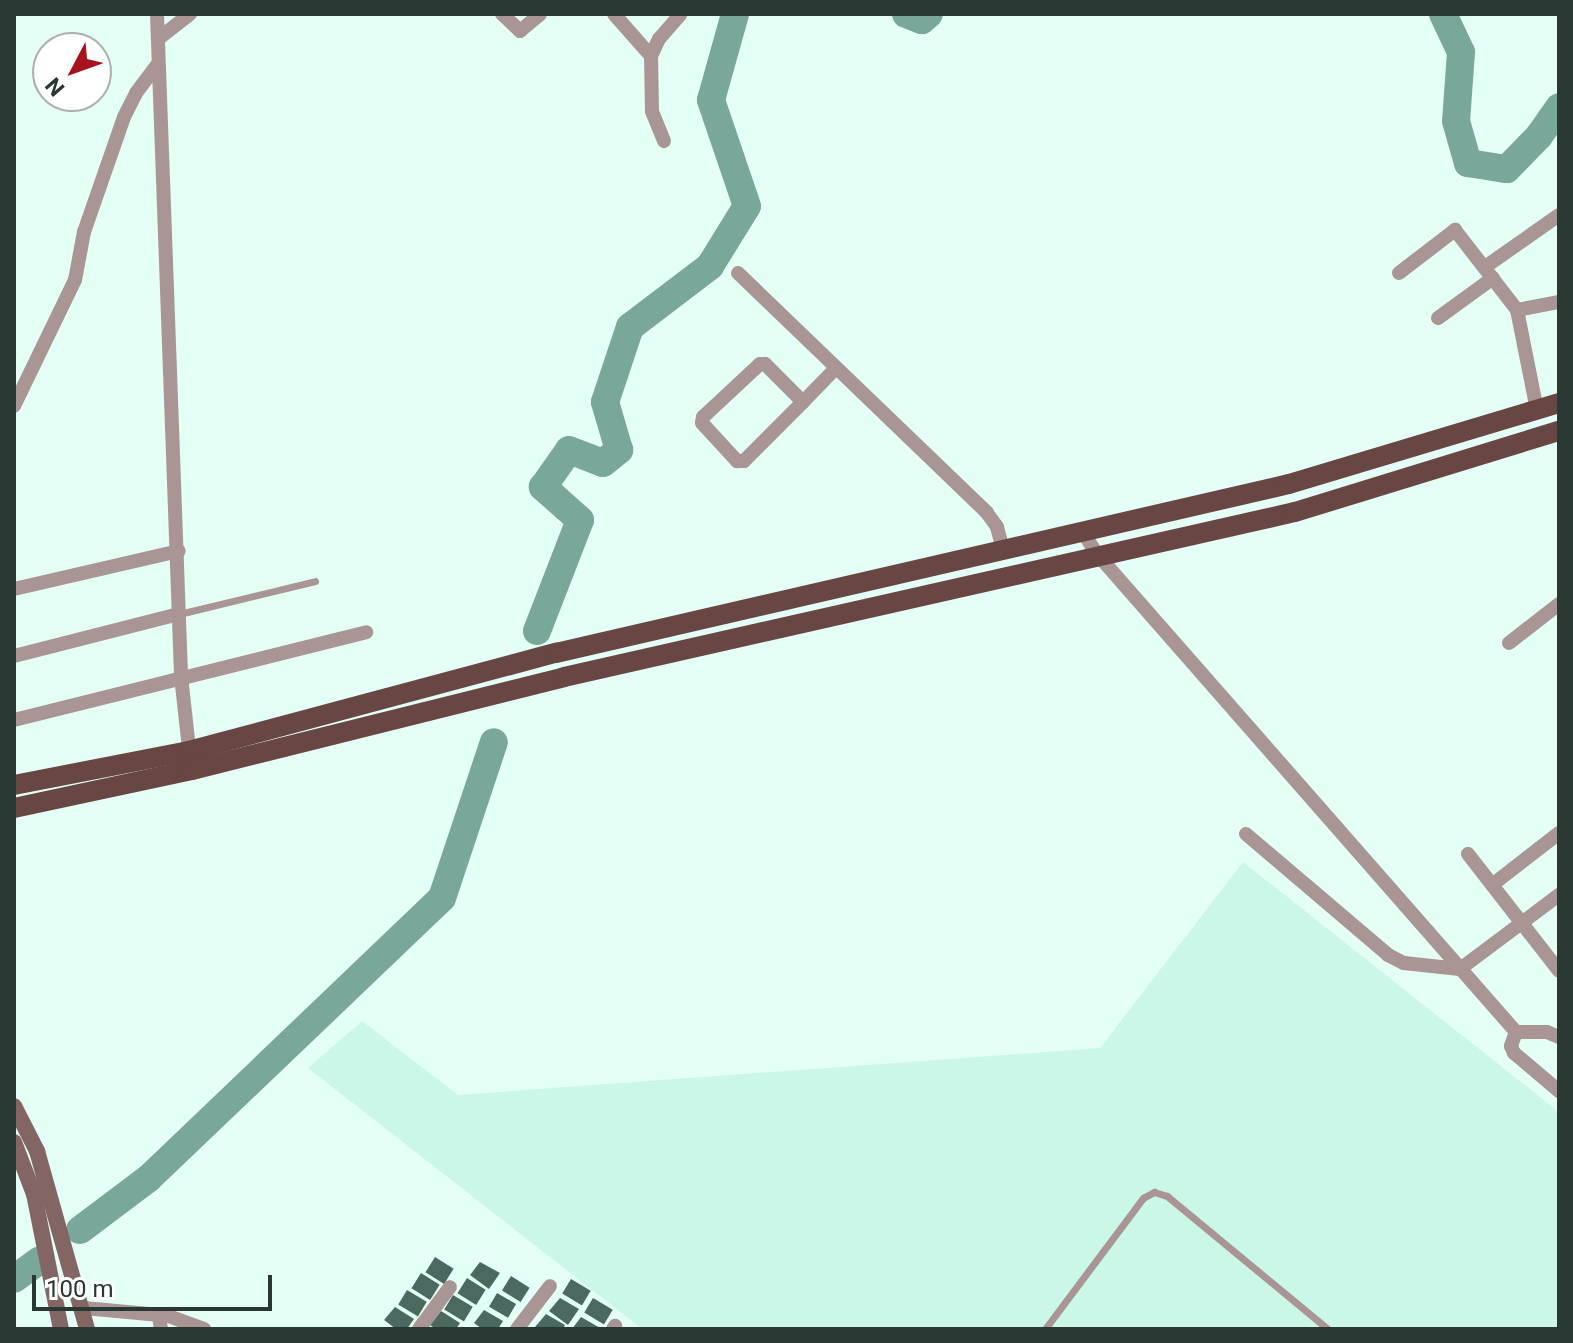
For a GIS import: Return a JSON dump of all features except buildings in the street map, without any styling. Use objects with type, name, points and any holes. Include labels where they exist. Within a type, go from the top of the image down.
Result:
[{"type":"main road","points":[[14,808],[556,653],[1289,484],[1559,403]]},
{"type":"main road","points":[[14,785],[190,760],[1295,512],[1559,431]]},
{"type":"main road","points":[[14,1106],[37,1151],[84,1308],[87,1329]]},
{"type":"main road","points":[[14,1142],[34,1194],[61,1329]]},
{"type":"main road","points":[[57,1312],[84,1308]]},
{"type":"street","points":[[157,14],[179,551],[181,676],[190,760]]},
{"type":"street","points":[[158,39],[190,14]]},
{"type":"street","points":[[502,14],[520,31],[540,14]]},
{"type":"street","points":[[614,14],[651,56]]},
{"type":"street","points":[[664,141],[652,111],[651,56],[674,16]]},
{"type":"street","points":[[14,406],[75,280],[84,232],[124,117],[136,93],[158,64]]},
{"type":"street","points":[[1438,318],[1559,215]]},
{"type":"street","points":[[1399,273],[1455,230],[1517,310],[1537,410]]},
{"type":"street","points":[[738,273],[987,513],[997,527],[1003,549]]},
{"type":"street","points":[[1517,310],[1559,302]]},
{"type":"street","points":[[803,402],[765,364],[760,364],[703,417],[702,423],[740,462],[803,402],[836,368]]},
{"type":"street","points":[[1082,531],[1097,554],[1516,1032],[1547,1032],[1559,1037]]},
{"type":"street","points":[[14,589],[179,551]]},
{"type":"street","points":[[1509,643],[1559,604]]},
{"type":"street","points":[[14,656],[179,614]]},
{"type":"street","points":[[14,720],[366,632]]},
{"type":"street","points":[[1492,885],[1559,833]]},
{"type":"street","points":[[1246,834],[1397,960],[1460,969],[1559,895]]},
{"type":"street","points":[[1468,854],[1556,963]]},
{"type":"street","points":[[1516,1032],[1511,1046],[1514,1053],[1559,1091]]},
{"type":"street","points":[[517,1329],[550,1286]]},
{"type":"street","points":[[419,1329],[450,1287]]},
{"type":"street","points":[[84,1308],[204,1329]]},
{"type":"lane","points":[[179,614],[315,581]]},
{"type":"lane","points":[[1045,1329],[1143,1198],[1154,1192],[1167,1196],[1328,1329]]},
{"type":"shaded area","points":[[1243,862],[1559,1112],[1559,1329],[642,1329],[308,1068],[362,1021],[458,1095],[1100,1048]]},
{"type":"waterway","points":[[537,631],[580,520],[543,487],[569,450],[603,463],[619,450],[605,402],[630,327],[710,266],[747,206],[711,100],[735,14]]},
{"type":"waterway","points":[[906,14],[922,20],[929,14]]},
{"type":"waterway","points":[[1443,14],[1461,52],[1456,121],[1468,163],[1507,169],[1539,136],[1559,107]]},
{"type":"waterway","points":[[80,1230],[149,1178],[442,898],[494,742]]},
{"type":"waterway","points":[[14,1279],[40,1260]]}]
